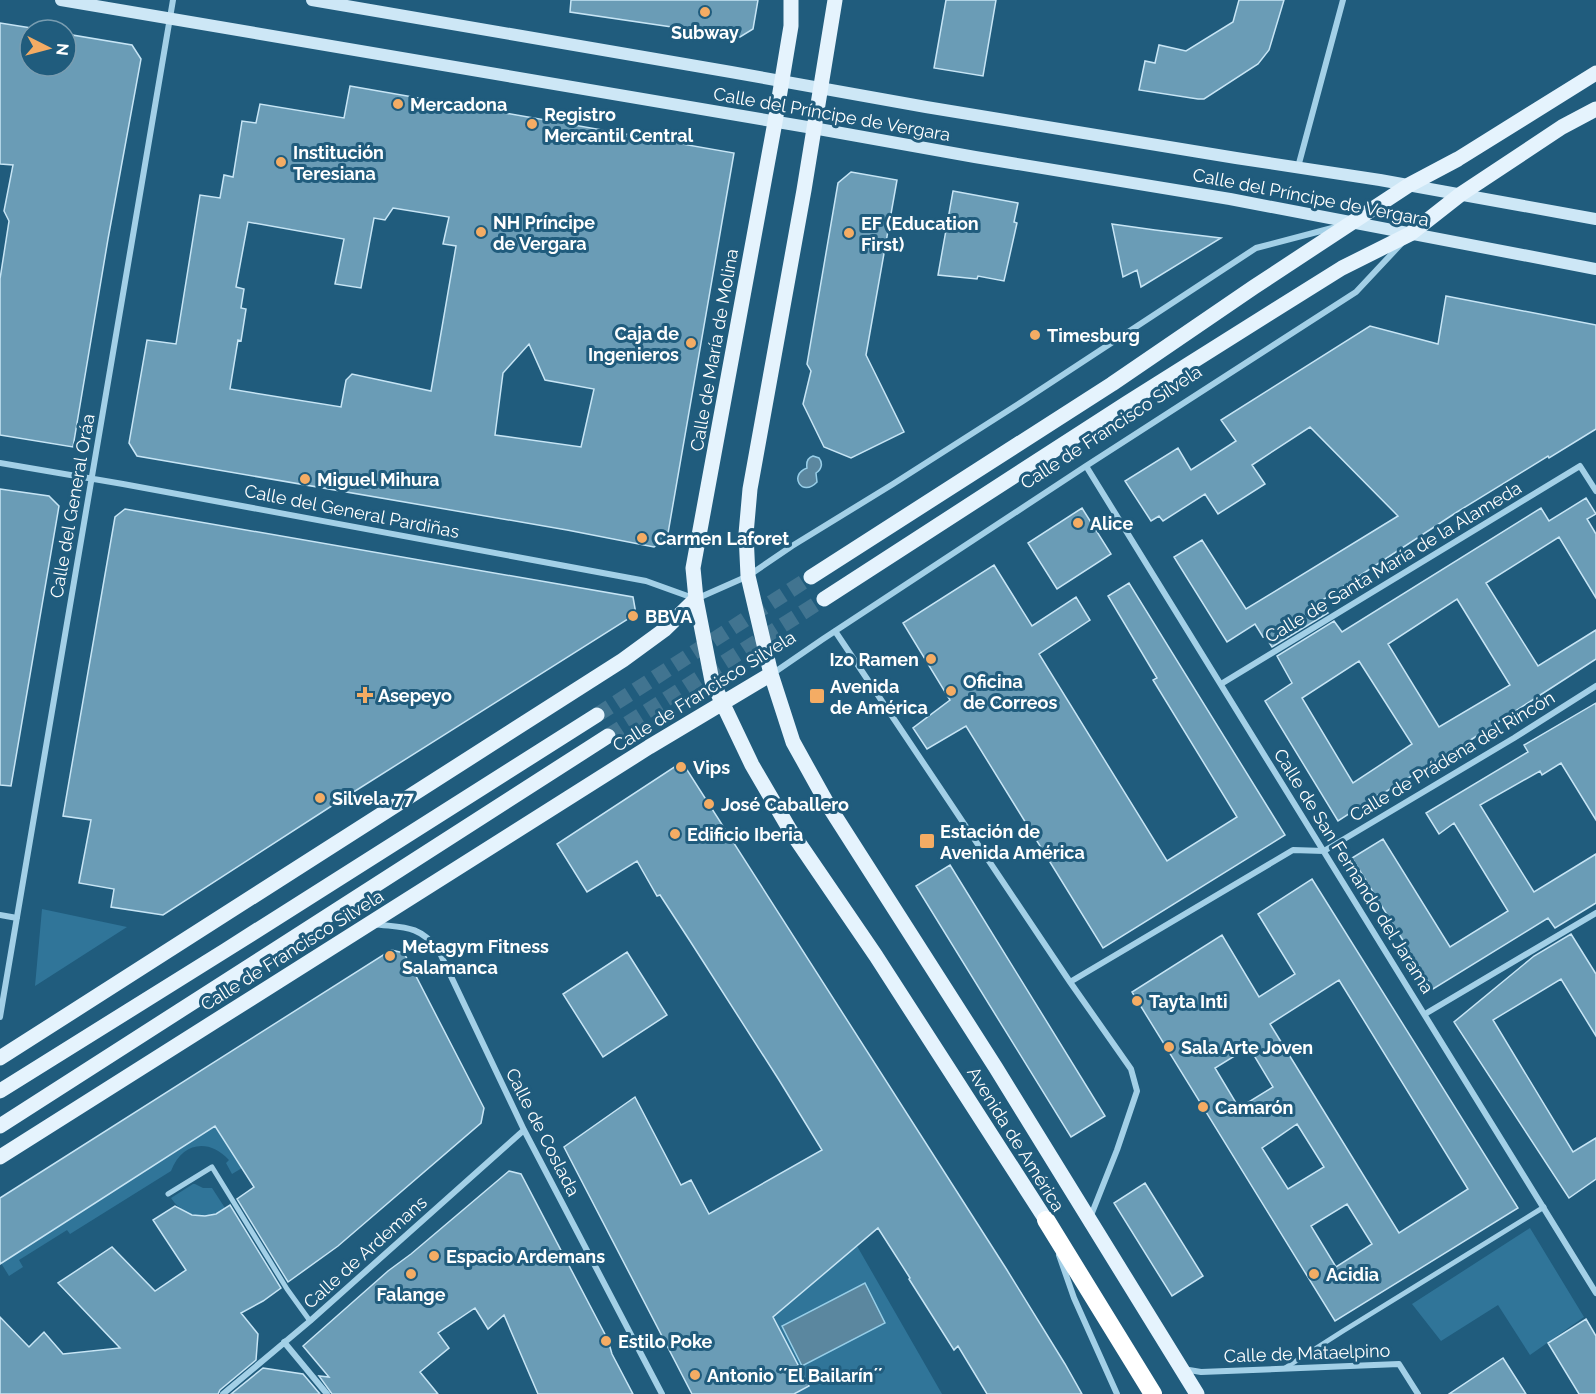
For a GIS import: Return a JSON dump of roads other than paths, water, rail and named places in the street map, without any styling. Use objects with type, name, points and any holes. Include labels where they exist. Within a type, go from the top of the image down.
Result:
[{"type":"highway","points":[[1046,1220],[1153,1394]]},
{"type":"main road","name":"Calle del Príncipe de Vergara","points":[[62,0],[1230,199],[1596,269]]},
{"type":"main road","name":"Calle del Príncipe de Vergara","points":[[312,0],[949,111],[1409,185],[1596,219]]},
{"type":"main road","name":"Calle de María de Molina","points":[[723,704],[712,681],[696,599],[693,568],[775,122],[791,26],[791,0]]},
{"type":"main road","points":[[748,576],[746,534],[750,489],[804,190],[835,0]]},
{"type":"main road","name":"Calle de Francisco Silvela","points":[[811,577],[1112,384],[1409,185],[1458,159],[1596,73]]},
{"type":"main road","name":"Calle de Francisco Silvela","points":[[824,599],[1127,403],[1342,268],[1410,234],[1461,194],[1562,127],[1596,109]]},
{"type":"main road","name":"Avenida de América","points":[[748,576],[771,674],[793,742],[828,805],[990,1058],[1197,1394]]},
{"type":"main road","name":"Calle de Francisco Silvela","points":[[0,1058],[623,660],[664,630],[696,599]]},
{"type":"main road","name":"Calle de Francisco Silvela","points":[[0,1156],[649,747],[771,674]]},
{"type":"main road","name":"Avenida de América","points":[[723,704],[752,765],[790,830],[876,956],[1046,1220]]},
{"type":"main road","name":"Calle de Francisco Silvela","points":[[0,1091],[597,715]]},
{"type":"main road","name":"Calle de Francisco Silvela","points":[[0,1126],[608,736]]},
{"type":"street","name":"Calle del General Oráa","points":[[0,1017],[173,0]]},
{"type":"street","points":[[1298,168],[1343,0]]},
{"type":"street","name":"Calle de Francisco Silvela","points":[[696,599],[748,576],[1023,401],[1256,248],[1353,222]]},
{"type":"street","name":"Calle de Francisco Silvela","points":[[771,674],[1086,466],[1356,292],[1410,234]]},
{"type":"street","name":"Calle del General Pardiñas","points":[[0,463],[646,581],[696,599]]},
{"type":"street","name":"Calle de San Fernando del Jarama","points":[[1086,466],[1596,1293]]},
{"type":"street","name":"Calle de Santa María de la Alameda","points":[[1221,684],[1580,466],[1596,491]]},
{"type":"street","name":"Avenida de América","points":[[835,631],[1070,982],[1131,1069],[1137,1091],[1117,1150],[1089,1220]]},
{"type":"street","name":"Calle de Prádena del Rincón","points":[[1324,851],[1514,738],[1596,686]]},
{"type":"street","points":[[1070,982],[1293,850],[1324,851]]},
{"type":"street","points":[[1425,1014],[1596,913]]},
{"type":"street","points":[[0,915],[17,918]]},
{"type":"street","name":"Calle de Coslada","points":[[370,924],[415,929],[428,937],[438,949],[524,1130],[662,1394]]},
{"type":"street","name":"Calle de Ardemans","points":[[223,1394],[310,1321],[524,1130]]},
{"type":"street","points":[[168,1194],[212,1167],[287,1289],[310,1321]]},
{"type":"street","points":[[1284,1369],[1544,1207]]},
{"type":"street","name":"Avenida de América","points":[[1046,1220],[1074,1298],[1118,1394]]},
{"type":"street","points":[[284,1342],[327,1394]]},
{"type":"street","name":"Calle de Mataelpino","points":[[1181,1368],[1201,1372],[1399,1364],[1418,1394]]},
{"type":"tunnel","points":[[597,715],[811,577]]},
{"type":"tunnel","points":[[608,736],[824,599]]},
{"type":"place","name":"Subway","points":[[705,12]]},
{"type":"place","name":"Mercadona","points":[[398,104]]},
{"type":"place","name":"Registro Mercantil Central","points":[[532,124]]},
{"type":"place","name":"Institución Teresiana","points":[[281,162]]},
{"type":"place","name":"NH Príncipe de Vergara","points":[[481,232]]},
{"type":"place","name":"EF (Education First)","points":[[849,233]]},
{"type":"place","name":"Timesburg","points":[[1035,335]]},
{"type":"place","name":"Caja de Ingenieros","points":[[691,343]]},
{"type":"place","name":"Miguel Mihura","points":[[305,479]]},
{"type":"place","name":"Alice","points":[[1078,523]]},
{"type":"place","name":"Carmen Laforet","points":[[642,538]]},
{"type":"place","name":"BBVA","points":[[633,616]]},
{"type":"place","name":"Izo Ramen","points":[[931,659]]},
{"type":"place","name":"Oficina de Correos","points":[[951,691]]},
{"type":"place","name":"Asepeyo","points":[[365,695]]},
{"type":"place","name":"Avenida de América","points":[[817,696]]},
{"type":"place","name":"Vips","points":[[681,767]]},
{"type":"place","name":"Silvela 77","points":[[320,798]]},
{"type":"place","name":"José Caballero","points":[[709,804]]},
{"type":"place","name":"Edificio Iberia","points":[[675,834]]},
{"type":"place","name":"Estación de Avenida América","points":[[927,841]]},
{"type":"place","name":"Metagym Fitness Salamanca","points":[[390,956]]},
{"type":"place","name":"Tayta Inti","points":[[1137,1001]]},
{"type":"place","name":"Sala Arte Joven","points":[[1169,1047]]},
{"type":"place","name":"Camarón","points":[[1203,1107]]},
{"type":"place","name":"Espacio Ardemans","points":[[434,1256]]},
{"type":"place","name":"Falange","points":[[411,1274]]},
{"type":"place","name":"Acidia","points":[[1314,1274]]},
{"type":"place","name":"Estilo Poke","points":[[606,1341]]},
{"type":"place","name":"Antonio ´´El Bailarín´´","points":[[695,1375]]}]
